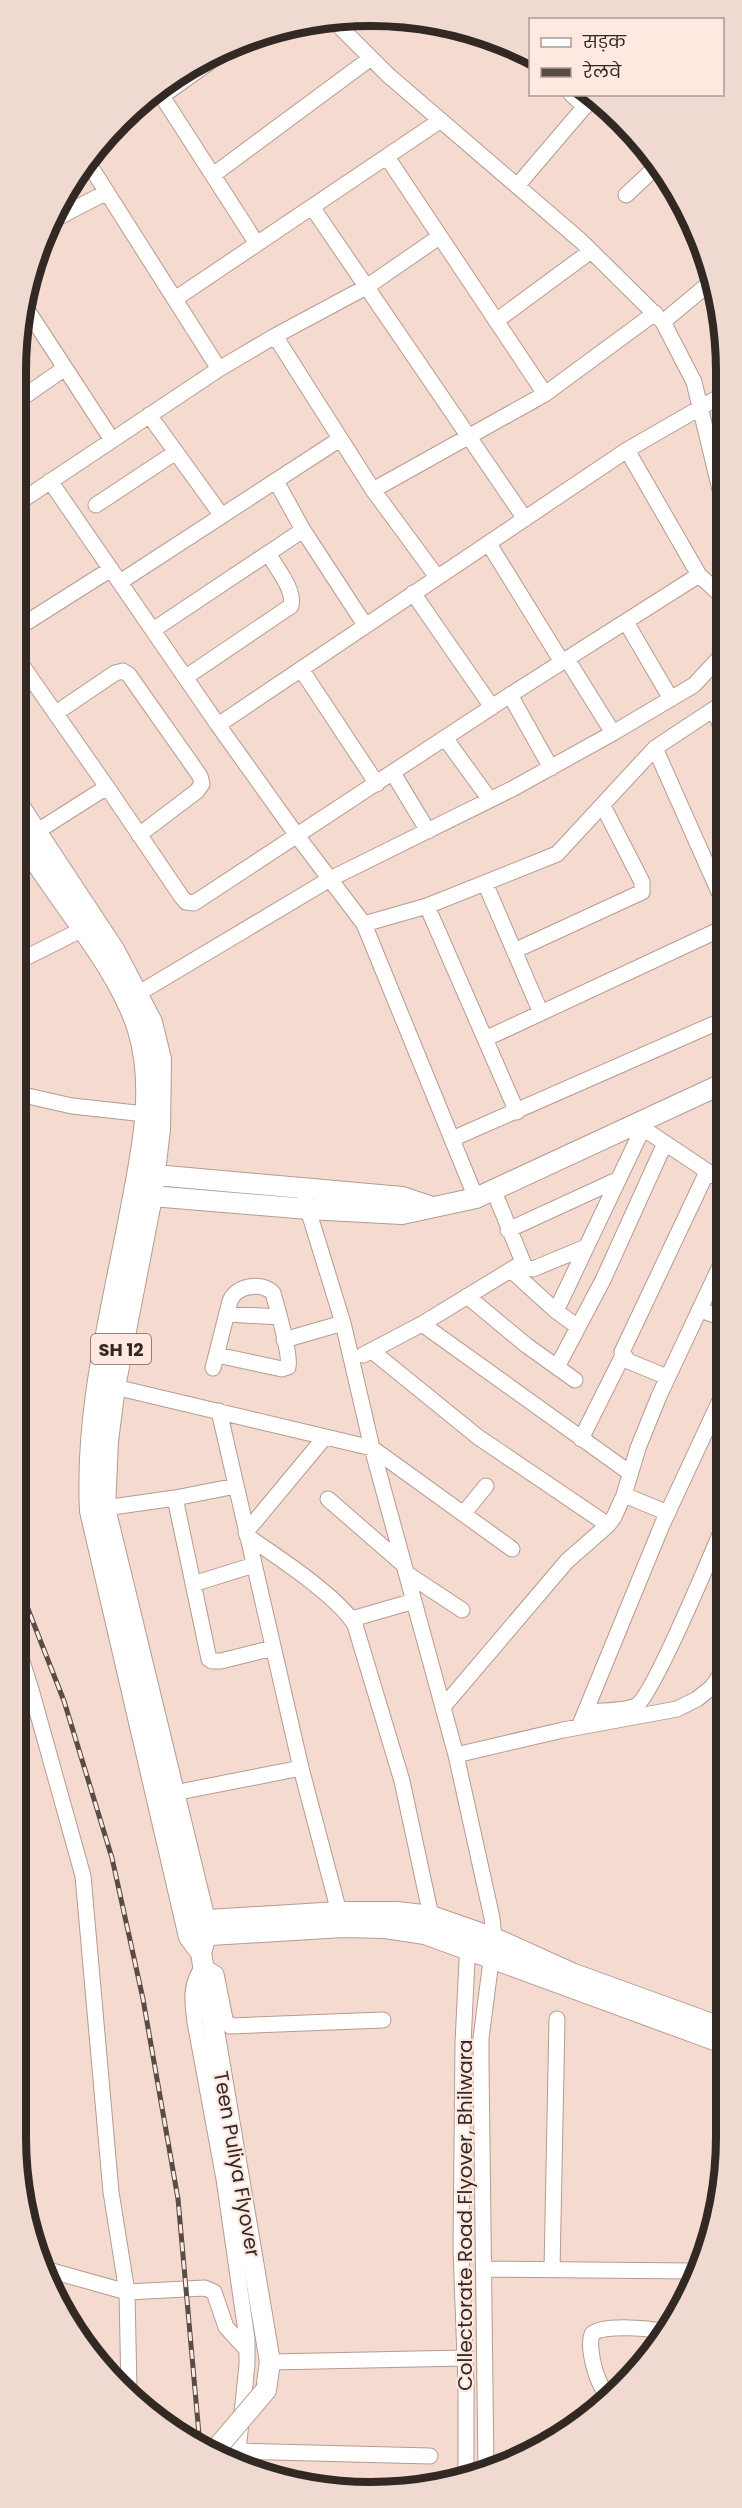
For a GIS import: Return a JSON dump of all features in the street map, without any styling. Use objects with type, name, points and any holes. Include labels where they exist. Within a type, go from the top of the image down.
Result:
[{"type":"main road","name":"SH 12","points":[[28,834],[37,865],[132,997],[157,1038],[161,1059],[160,1129],[145,1174]]},
{"type":"main road","name":"SH 12","points":[[28,834],[115,951],[132,997],[145,1062],[145,1174],[108,1441],[105,1509],[174,1793],[198,1939]]},
{"type":"main road","points":[[142,1196],[402,1214],[485,1194],[639,1126],[717,1087]]},
{"type":"main road","points":[[145,1174],[402,1197],[432,1207]]},
{"type":"main road","name":"SH 12","points":[[142,1196],[97,1382],[89,1442],[90,1511],[198,1939]]},
{"type":"main road","points":[[198,1939],[339,1912],[397,1912],[431,1916],[494,1938],[574,1974],[717,2026]]},
{"type":"main road","points":[[198,1939],[343,1928],[385,1928],[425,1934],[717,2041]]},
{"type":"main road","name":"Teen Puliya Flyover","points":[[198,1939],[270,2362],[266,2390],[218,2447]]},
{"type":"street","points":[[340,27],[371,58],[591,251],[659,317],[694,382],[717,474]]},
{"type":"street","points":[[213,175],[371,58]]},
{"type":"street","points":[[162,96],[257,244]]},
{"type":"street","points":[[517,186],[588,103]]},
{"type":"street","points":[[175,299],[441,120]]},
{"type":"street","points":[[387,157],[545,394]]},
{"type":"street","points":[[92,168],[219,369]]},
{"type":"street","points":[[626,195],[652,171]]},
{"type":"street","points":[[63,215],[107,192]]},
{"type":"street","points":[[312,207],[525,519]]},
{"type":"street","points":[[25,498],[219,369],[274,336],[368,286],[439,237]]},
{"type":"street","points":[[495,321],[591,251]]},
{"type":"street","points":[[373,490],[545,394],[706,284]]},
{"type":"street","points":[[30,314],[112,440]]},
{"type":"street","points":[[274,336],[373,490],[437,577]]},
{"type":"street","points":[[25,396],[65,368]]},
{"type":"street","points":[[218,724],[627,450],[717,398]]},
{"type":"street","points":[[150,415],[222,516]]},
{"type":"street","points":[[120,582],[340,439]]},
{"type":"street","points":[[627,450],[699,574],[717,591]]},
{"type":"street","points":[[96,505],[176,452]]},
{"type":"street","points":[[50,481],[298,837],[364,924],[452,1139],[508,1230],[516,1266],[556,1311],[579,1327]]},
{"type":"street","points":[[276,481],[303,530],[365,626]]},
{"type":"street","points":[[153,630],[303,530]]},
{"type":"street","points":[[489,544],[613,733]]},
{"type":"street","points":[[186,677],[291,606],[292,597],[289,589],[268,554]]},
{"type":"street","points":[[25,623],[111,569]]},
{"type":"street","points":[[25,670],[181,896],[190,903],[198,902],[510,695],[699,574]]},
{"type":"street","points":[[413,593],[492,707]]},
{"type":"street","points":[[626,622],[670,699]]},
{"type":"street","points":[[132,997],[333,883],[613,733],[694,685],[717,660]]},
{"type":"street","points":[[301,669],[377,784]]},
{"type":"street","points":[[56,713],[115,673],[123,671],[129,675],[200,776],[202,784],[197,791],[140,835]]},
{"type":"street","points":[[510,695],[551,768]]},
{"type":"street","points":[[364,924],[427,906],[557,854],[655,748],[717,707]]},
{"type":"street","points":[[446,738],[490,800]]},
{"type":"street","points":[[655,748],[717,888]]},
{"type":"street","points":[[393,773],[428,831]]},
{"type":"street","points":[[28,834],[107,787]]},
{"type":"street","points":[[514,951],[642,892],[642,882],[603,806]]},
{"type":"street","points":[[485,883],[541,1013]]},
{"type":"street","points":[[427,906],[517,1112]]},
{"type":"street","points":[[25,958],[83,929]]},
{"type":"street","points":[[485,1039],[717,930]]},
{"type":"street","points":[[452,1139],[717,1023]]},
{"type":"street","points":[[25,1095],[72,1106],[145,1113]]},
{"type":"street","points":[[556,1311],[619,1179],[639,1126],[717,1178]]},
{"type":"street","points":[[557,1367],[603,1280],[665,1143]]},
{"type":"street","points":[[581,1439],[623,1355],[623,1348],[707,1172]]},
{"type":"street","points":[[508,1230],[619,1179]]},
{"type":"street","points":[[302,1188],[353,1360],[372,1448],[456,1755],[488,1894],[494,1938],[481,2038],[486,2463]]},
{"type":"street","points":[[353,1360],[422,1324],[516,1266],[533,1269],[586,1247]]},
{"type":"street","points":[[443,1707],[567,1561],[608,1525],[624,1495],[647,1425],[667,1377],[717,1273]]},
{"type":"street","points":[[262,1287],[273,1293],[289,1362],[288,1367],[284,1369],[215,1361],[227,1314],[235,1291],[240,1288],[262,1287]]},
{"type":"street","points":[[467,1296],[574,1380]]},
{"type":"street","points":[[701,1310],[717,1316]]},
{"type":"street","points":[[227,1314],[279,1317]]},
{"type":"street","points":[[284,1340],[343,1323]]},
{"type":"street","points":[[422,1324],[630,1473]]},
{"type":"street","points":[[372,1351],[478,1437],[608,1525]]},
{"type":"street","points":[[623,1355],[628,1360],[667,1377]]},
{"type":"street","points":[[115,1387],[372,1448],[512,1549]]},
{"type":"street","points":[[579,1727],[668,1513],[717,1407]]},
{"type":"street","points":[[219,1412],[301,1768],[339,1912]]},
{"type":"street","points":[[247,1534],[325,1437]]},
{"type":"street","points":[[105,1509],[236,1486]]},
{"type":"street","points":[[464,1513],[486,1486]]},
{"type":"street","points":[[624,1495],[668,1513]]},
{"type":"street","points":[[175,1498],[208,1655],[212,1661],[221,1661],[273,1648]]},
{"type":"street","points":[[327,1499],[405,1569],[462,1610]]},
{"type":"street","points":[[247,1534],[300,1573],[351,1619],[358,1632],[402,1781],[431,1916]]},
{"type":"street","points":[[585,1712],[629,1708],[640,1702],[670,1645],[717,1543]]},
{"type":"street","points":[[193,1584],[254,1565]]},
{"type":"street","points":[[351,1619],[414,1601]]},
{"type":"street","points":[[25,1670],[83,1876],[111,2192],[127,2292],[129,2383]]},
{"type":"street","points":[[456,1755],[579,1727],[677,1709],[697,1699],[717,1681]]},
{"type":"street","points":[[174,1793],[301,1768]]},
{"type":"street","name":"Collectorate Road Flyover, Bhilwara","points":[[466,2469],[461,2249],[466,1950],[469,1930]]},
{"type":"street","points":[[198,1939],[216,1974],[225,2019],[230,2026],[383,2020]]},
{"type":"street","points":[[198,1939],[192,2004],[226,2190],[242,2294],[247,2350],[238,2456]]},
{"type":"street","points":[[552,2270],[557,2019]]},
{"type":"street","points":[[484,2269],[689,2271]]},
{"type":"street","points":[[53,2271],[127,2292],[206,2288],[214,2292],[226,2327],[247,2350]]},
{"type":"street","points":[[604,2392],[598,2381],[591,2346],[592,2334],[605,2329],[656,2331]]},
{"type":"street","points":[[270,2362],[465,2358]]},
{"type":"street","points":[[244,2458],[430,2456]]},
{"type":"railway","points":[[25,1601],[64,1701],[112,1858],[143,1999],[178,2199],[199,2437]]}]
